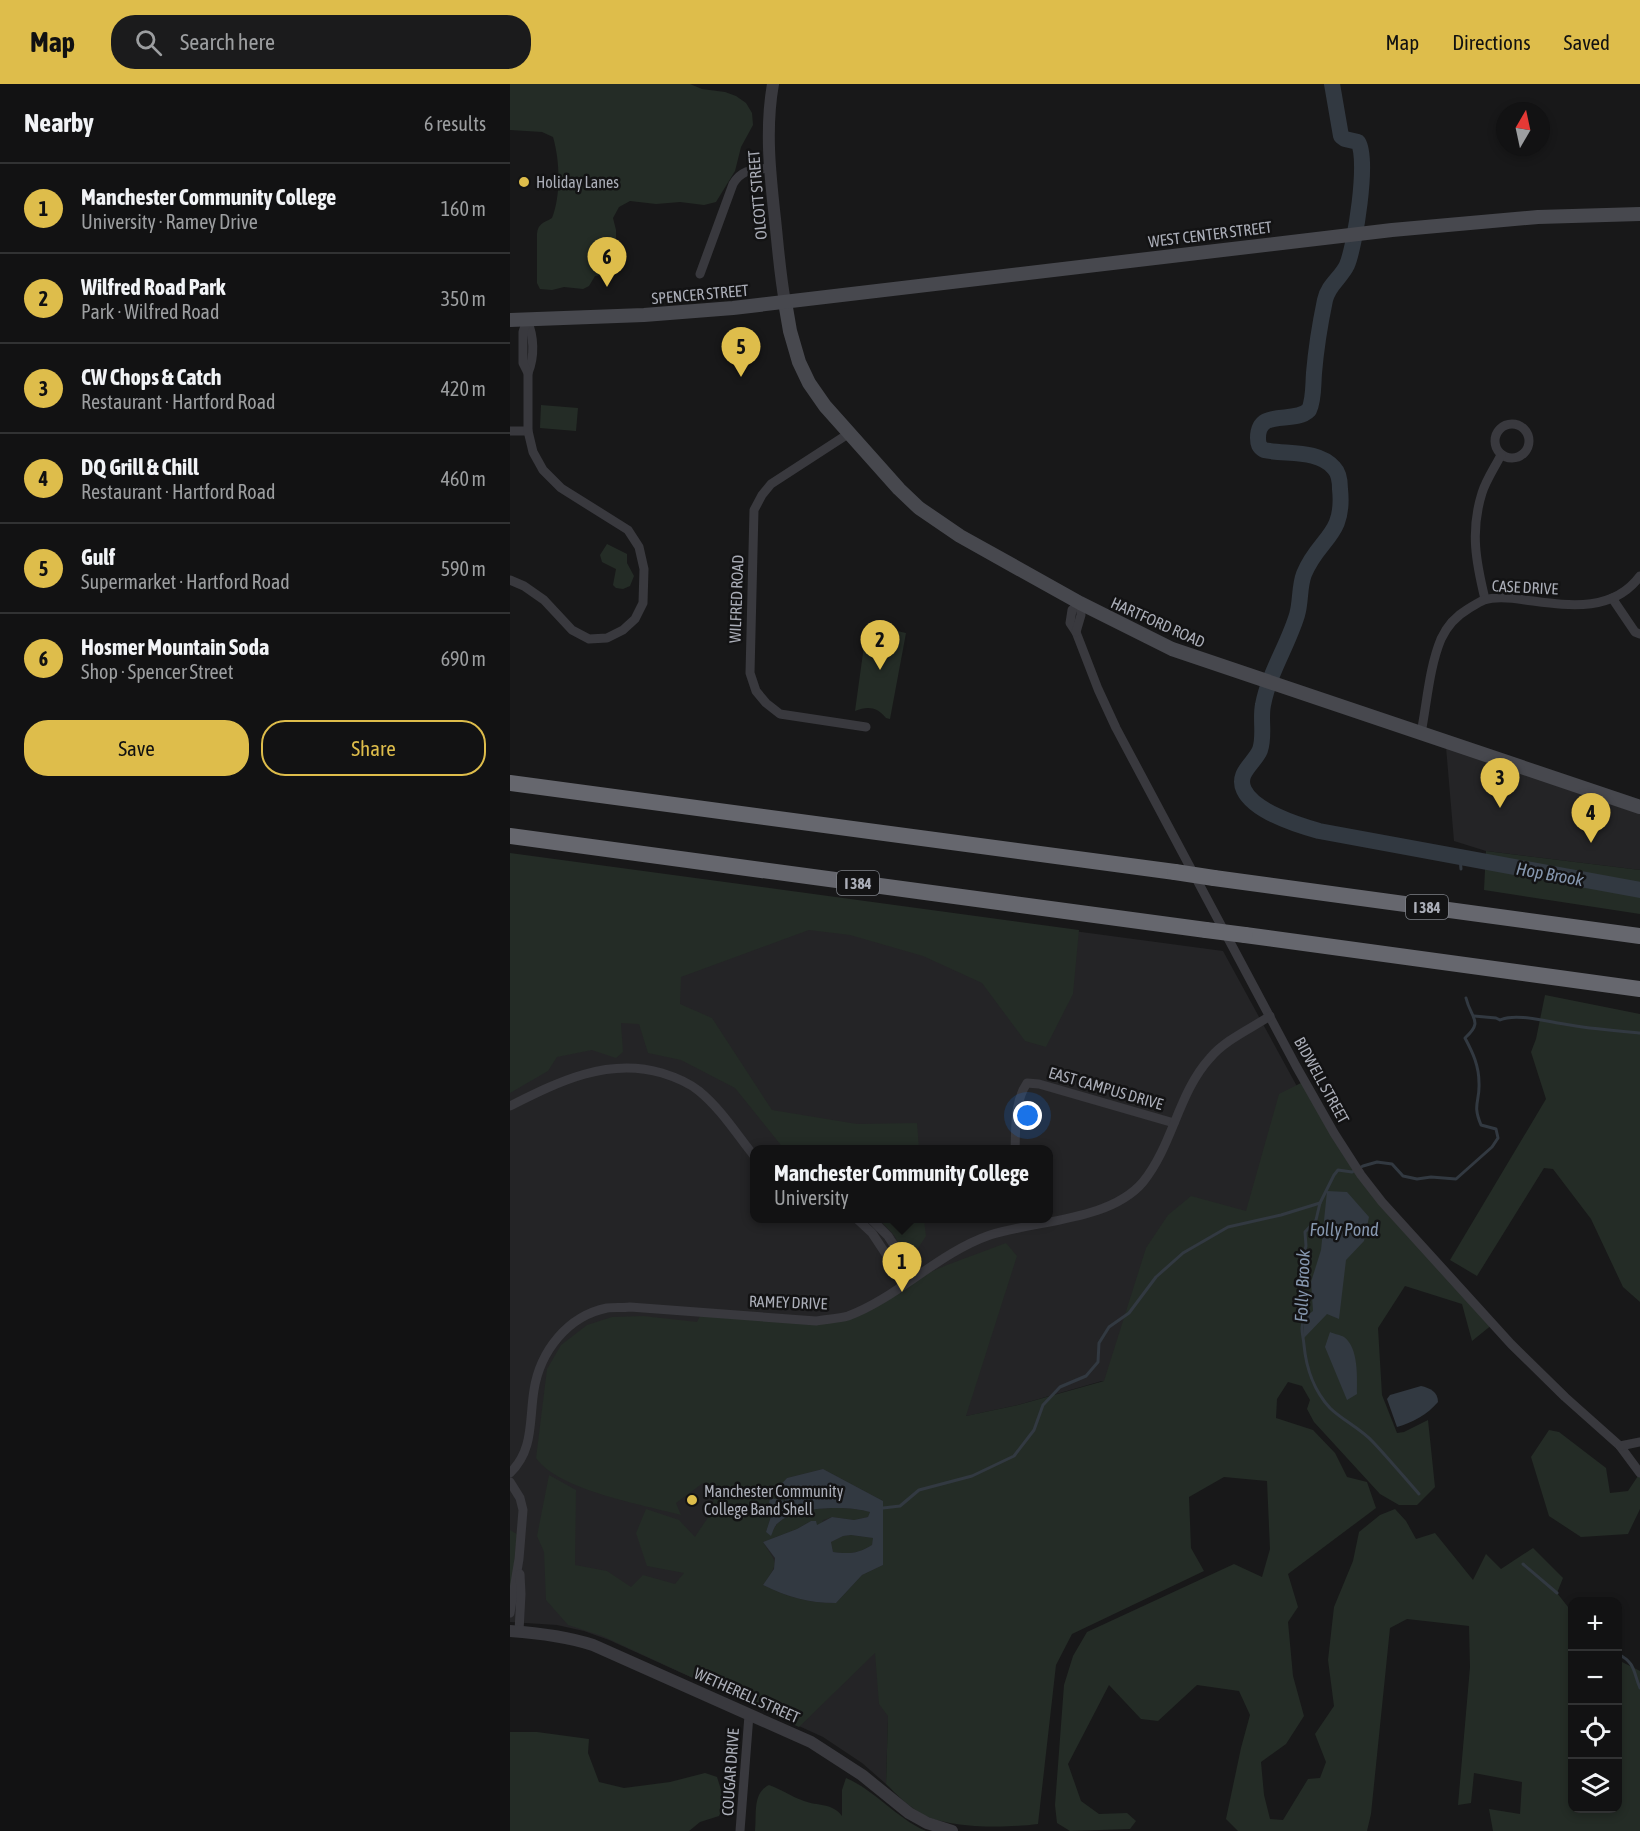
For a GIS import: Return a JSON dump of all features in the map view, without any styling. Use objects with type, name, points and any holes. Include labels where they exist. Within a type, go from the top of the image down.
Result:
[{"type":"highway","name":"I 384","points":[[510,783],[1640,936]]},
{"type":"highway","name":"I 384","points":[[510,836],[1640,989]]},
{"type":"main road","name":"WEST CENTER STREET","points":[[785,302],[1364,232],[1538,218],[1640,214]]},
{"type":"main road","name":"SPENCER STREET","points":[[510,320],[644,315],[785,302]]},
{"type":"main road","name":"HARTFORD ROAD","points":[[785,302],[790,331],[800,365],[825,406],[899,489],[942,525],[1080,603],[1173,649],[1640,807]]},
{"type":"street","name":"OLCOTT STREET","points":[[773,84],[769,127],[769,168],[785,302]]},
{"type":"street","points":[[700,274],[733,184],[739,175],[769,168]]},
{"type":"street","points":[[510,580],[524,586],[544,600],[572,630],[589,639],[607,638],[623,630],[634,619],[643,603],[644,569],[639,547],[628,531],[561,488],[543,470],[533,452],[528,431],[528,373],[523,363],[523,332],[526,320]]},
{"type":"street","points":[[510,430],[528,431]]},
{"type":"street","name":"WILFRED ROAD","points":[[848,434],[771,484],[754,510],[750,673],[756,691],[780,714],[866,727]]},
{"type":"street","points":[[1485,599],[1475,558],[1476,525],[1482,492],[1501,455]]},
{"type":"street","name":"CASE DRIVE","points":[[1421,733],[1434,662],[1442,638],[1457,616],[1485,599],[1510,598],[1591,605],[1612,598],[1635,583],[1640,576]]},
{"type":"street","points":[[1612,598],[1635,632],[1640,634]]},
{"type":"street","name":"BIDWELL STREET","points":[[1080,603],[1072,610],[1070,619],[1072,628],[1076,632],[1094,680],[1124,744],[1270,1016],[1354,1165],[1382,1202],[1511,1344],[1565,1397],[1620,1446],[1640,1473]]},
{"type":"street","name":"RAMEY DRIVE","points":[[1053,1220],[1102,1209],[1122,1199],[1142,1183],[1155,1163],[1198,1073],[1211,1056],[1270,1016]]},
{"type":"street","points":[[510,1106],[550,1086],[591,1072],[624,1067],[655,1071],[676,1077],[698,1090],[717,1108],[750,1151]]},
{"type":"street","name":"EAST CAMPUS DRIVE","points":[[1015,1145],[1018,1107],[1022,1090],[1027,1083],[1039,1084],[1174,1123]]},
{"type":"street","points":[[861,1223],[872,1233],[905,1283]]},
{"type":"street","points":[[875,1223],[888,1236],[914,1276]]},
{"type":"street","points":[[1012,1223],[1012,1230]]},
{"type":"street","name":"RAMEY DRIVE","points":[[510,1473],[517,1467],[527,1450],[538,1371],[551,1345],[568,1327],[584,1316],[607,1308],[630,1307],[816,1321],[846,1316],[873,1304],[960,1248],[990,1236],[1042,1223]]},
{"type":"street","points":[[1620,1446],[1640,1442]]},
{"type":"street","points":[[510,1482],[520,1498],[523,1510],[519,1559],[510,1613]]},
{"type":"street","points":[[514,1631],[521,1594],[519,1559]]},
{"type":"street","name":"WETHERELL STREET","points":[[514,1631],[570,1637],[593,1645],[811,1742],[853,1769],[909,1813],[927,1823],[952,1831]]},
{"type":"street","name":"COUGAR DRIVE","points":[[740,1831],[749,1715]]},
{"type":"shaded area","points":[[510,84],[690,84],[702,89],[736,96],[746,103],[752,113],[753,125],[741,147],[735,171],[716,202],[704,205],[630,201],[619,207],[613,218],[616,230],[616,253],[608,274],[595,276],[589,286],[583,289],[564,287],[552,290],[540,289],[537,283],[537,234],[540,225],[552,218],[555,209],[558,189],[557,157],[553,137],[542,132],[510,130]]},
{"type":"shaded area","points":[[541,405],[578,408],[576,431],[540,428]]},
{"type":"shaded area","points":[[607,544],[627,554],[627,563],[634,576],[630,586],[623,589],[613,585],[616,569],[602,562],[600,555]]},
{"type":"shaded area","points":[[867,624],[906,633],[890,719],[872,708],[855,711]]},
{"type":"shaded area","points":[[1446,747],[1640,812],[1640,870],[1486,851],[1454,841]]},
{"type":"shaded area","points":[[1486,851],[1640,870],[1640,914],[1484,890]]},
{"type":"shaded area","points":[[510,853],[1079,930],[1073,994],[1046,1047],[1025,1041],[982,983],[923,956],[850,935],[809,930],[681,977],[680,1004],[712,1018],[772,1110],[857,1124],[917,1123],[919,1145],[781,1145],[735,1088],[681,1060],[648,1053],[639,1024],[621,1023],[623,1052],[616,1058],[592,1050],[557,1057],[548,1071],[510,1093]]},
{"type":"shaded area","points":[[510,855],[1223,951],[1340,1165],[1268,1382],[1102,1381],[1018,1405],[897,1431],[886,1784],[862,1763],[823,1737],[609,1640],[557,1625],[510,1622]]},
{"type":"shaded area","points":[[1545,995],[1640,1014],[1640,1302],[1623,1287],[1591,1219],[1553,1169],[1544,1168],[1477,1276],[1450,1260],[1546,1099],[1531,1052]]},
{"type":"shaded area","points":[[1305,1081],[1382,1202],[1493,1324],[1472,1341],[1462,1304],[1405,1286],[1378,1328],[1382,1395],[1397,1433],[1428,1420],[1435,1487],[1417,1505],[1399,1505],[1380,1494],[1314,1422],[1307,1409],[1310,1400],[1302,1386],[1288,1382],[1277,1399],[1276,1418],[1313,1430],[1335,1453],[1347,1477],[1367,1482],[1376,1508],[1288,1574],[1298,1607],[1288,1622],[1293,1676],[1304,1716],[1286,1744],[1261,1762],[1264,1795],[1270,1819],[1283,1820],[1308,1779],[1320,1778],[1326,1762],[1315,1734],[1334,1706],[1328,1660],[1334,1607],[1353,1561],[1359,1532],[1380,1515],[1395,1509],[1406,1521],[1416,1539],[1435,1533],[1473,1580],[1486,1554],[1501,1569],[1533,1548],[1563,1578],[1557,1593],[1568,1607],[1568,1813],[1622,1813],[1622,1662],[1640,1671],[1640,1831],[1493,1831],[1489,1809],[1520,1814],[1522,1782],[1474,1773],[1471,1803],[1458,1805],[1470,1667],[1469,1626],[1407,1619],[1390,1628],[1371,1814],[1367,1831],[1238,1831],[1226,1819],[1250,1715],[1239,1691],[1197,1685],[1158,1721],[1141,1719],[1109,1685],[1068,1764],[1081,1801],[1099,1814],[1127,1813],[1136,1821],[1130,1829],[1070,1831],[1057,1823],[1055,1805],[1064,1685],[1073,1656],[1087,1632],[1234,1564],[1262,1577],[1270,1549],[1267,1481],[1224,1477],[1189,1497],[1191,1548],[1204,1571],[1072,1634],[1056,1665],[1038,1824],[978,1826],[933,1819],[912,1807],[886,1784],[888,1716],[879,1704],[875,1653],[799,1727],[602,1636],[568,1625],[546,1600],[544,1552],[537,1536],[549,1475],[576,1490],[575,1565],[607,1571],[631,1587],[643,1575],[675,1584],[684,1573],[647,1566],[636,1533],[646,1509],[679,1520],[695,1537],[714,1504],[710,1490],[703,1483],[676,1503],[681,1515],[625,1501],[563,1479],[547,1469],[536,1458],[547,1369],[561,1345],[587,1325],[612,1317],[643,1316],[697,1322],[702,1312],[816,1321],[846,1316],[905,1283],[1006,1243],[1017,1256],[966,1416],[1018,1405],[1104,1381],[1146,1248],[1168,1215],[1191,1196],[1246,1211],[1279,1094]],"holes":[[[823,1469],[883,1501],[883,1565],[862,1575],[836,1603],[798,1598],[763,1585],[775,1563],[763,1542],[811,1521],[817,1525],[832,1517],[854,1520],[868,1517],[870,1512],[849,1508],[809,1510],[786,1517],[777,1524],[771,1535],[766,1532],[774,1507],[771,1498],[784,1502],[785,1497],[774,1493],[787,1478]]]},
{"type":"shaded area","points":[[883,1223],[924,1223],[926,1236],[918,1248],[903,1251],[894,1235]]},
{"type":"shaded area","points":[[1549,1430],[1559,1432],[1606,1468],[1610,1493],[1628,1491],[1640,1473],[1640,1509],[1628,1534],[1581,1537],[1549,1516],[1531,1457]]},
{"type":"shaded area","points":[[510,1530],[517,1534],[510,1605]]},
{"type":"shaded area","points":[[851,1535],[874,1538],[872,1545],[853,1553],[833,1552],[831,1542]]},
{"type":"shaded area","points":[[510,1732],[537,1732],[589,1739],[588,1753],[599,1782],[624,1788],[670,1782],[705,1773],[717,1777],[725,1802],[719,1816],[700,1822],[689,1831],[510,1831]]},
{"type":"shaded area","points":[[846,1778],[857,1783],[915,1826],[926,1831],[755,1831],[758,1799],[760,1793],[769,1785],[804,1801],[834,1809],[842,1816],[842,1790]]},
{"type":"water","name":"Folly Pond","points":[[1327,1191],[1347,1192],[1369,1217],[1364,1241],[1346,1260],[1339,1319],[1327,1314],[1303,1339],[1304,1318],[1313,1311],[1311,1282],[1321,1250]]},
{"type":"water","points":[[1330,1332],[1344,1337],[1349,1342],[1355,1356],[1357,1394],[1347,1400],[1325,1347]]},
{"type":"water","points":[[1421,1386],[1433,1391],[1438,1402],[1419,1417],[1397,1427],[1387,1399],[1390,1395]]},
{"type":"water","points":[[823,1469],[883,1501],[883,1565],[862,1575],[836,1603],[798,1598],[763,1585],[774,1569],[775,1558],[763,1542],[811,1521],[816,1521],[817,1525],[832,1517],[854,1520],[868,1517],[870,1512],[848,1508],[809,1510],[786,1517],[778,1523],[771,1536],[766,1532],[774,1507],[769,1503],[770,1498],[785,1501],[785,1497],[773,1493],[787,1478]],"holes":[[[843,1536],[873,1538],[872,1545],[857,1552],[833,1552],[831,1542]]]},
{"type":"waterway","name":"Hop Brook","points":[[1332,84],[1341,136],[1358,142],[1361,151],[1360,203],[1354,240],[1347,265],[1329,290],[1325,300],[1311,406],[1303,414],[1270,419],[1260,429],[1258,438],[1259,445],[1264,450],[1310,455],[1327,462],[1338,475],[1341,505],[1335,527],[1304,574],[1297,615],[1266,693],[1262,710],[1260,750],[1242,779],[1244,790],[1249,798],[1266,811],[1319,831],[1640,890]]},
{"type":"waterway","name":"Folly Brook","points":[[1460,858],[1461,869]]},
{"type":"waterway","name":"Folly Brook","points":[[1419,1494],[1368,1437],[1330,1408],[1315,1386],[1305,1353],[1302,1328],[1304,1318],[1298,1311],[1301,1264],[1306,1246],[1305,1232],[1316,1220],[1320,1203],[1338,1170],[1352,1172],[1377,1162],[1392,1164],[1403,1176],[1417,1179],[1431,1177],[1456,1179],[1492,1147],[1498,1138],[1496,1129],[1481,1125],[1477,1112],[1478,1071],[1465,1038],[1474,1028],[1475,1023],[1466,998]]},
{"type":"waterway","points":[[1474,1016],[1500,1020],[1525,1018],[1587,1028],[1640,1033]]},
{"type":"waterway","points":[[883,1508],[900,1506],[919,1490],[972,1476],[1014,1456],[1034,1430],[1043,1405],[1060,1387],[1086,1376],[1098,1362],[1099,1343],[1109,1327],[1129,1313],[1156,1277],[1183,1253],[1228,1227],[1320,1203]]},
{"type":"waterway","points":[[1523,1564],[1557,1593]]},
{"type":"waterway","points":[[1622,1656],[1631,1664],[1640,1688]]},
{"type":"place","name":"Holiday Lanes","points":[[524,182]]},
{"type":"place","name":"Hosmer Mountain Soda","points":[[607,287]]},
{"type":"place","name":"Gulf","points":[[741,377]]},
{"type":"place","name":"Wilfred Road Park","points":[[880,670]]},
{"type":"place","name":"CW Chops & Catch","points":[[1500,808]]},
{"type":"place","name":"DQ Grill & Chill","points":[[1591,843]]},
{"type":"place","name":"Manchester Community College","points":[[902,1292]]},
{"type":"place","name":"Manchester Community College Band Shell","points":[[692,1500]]}]
